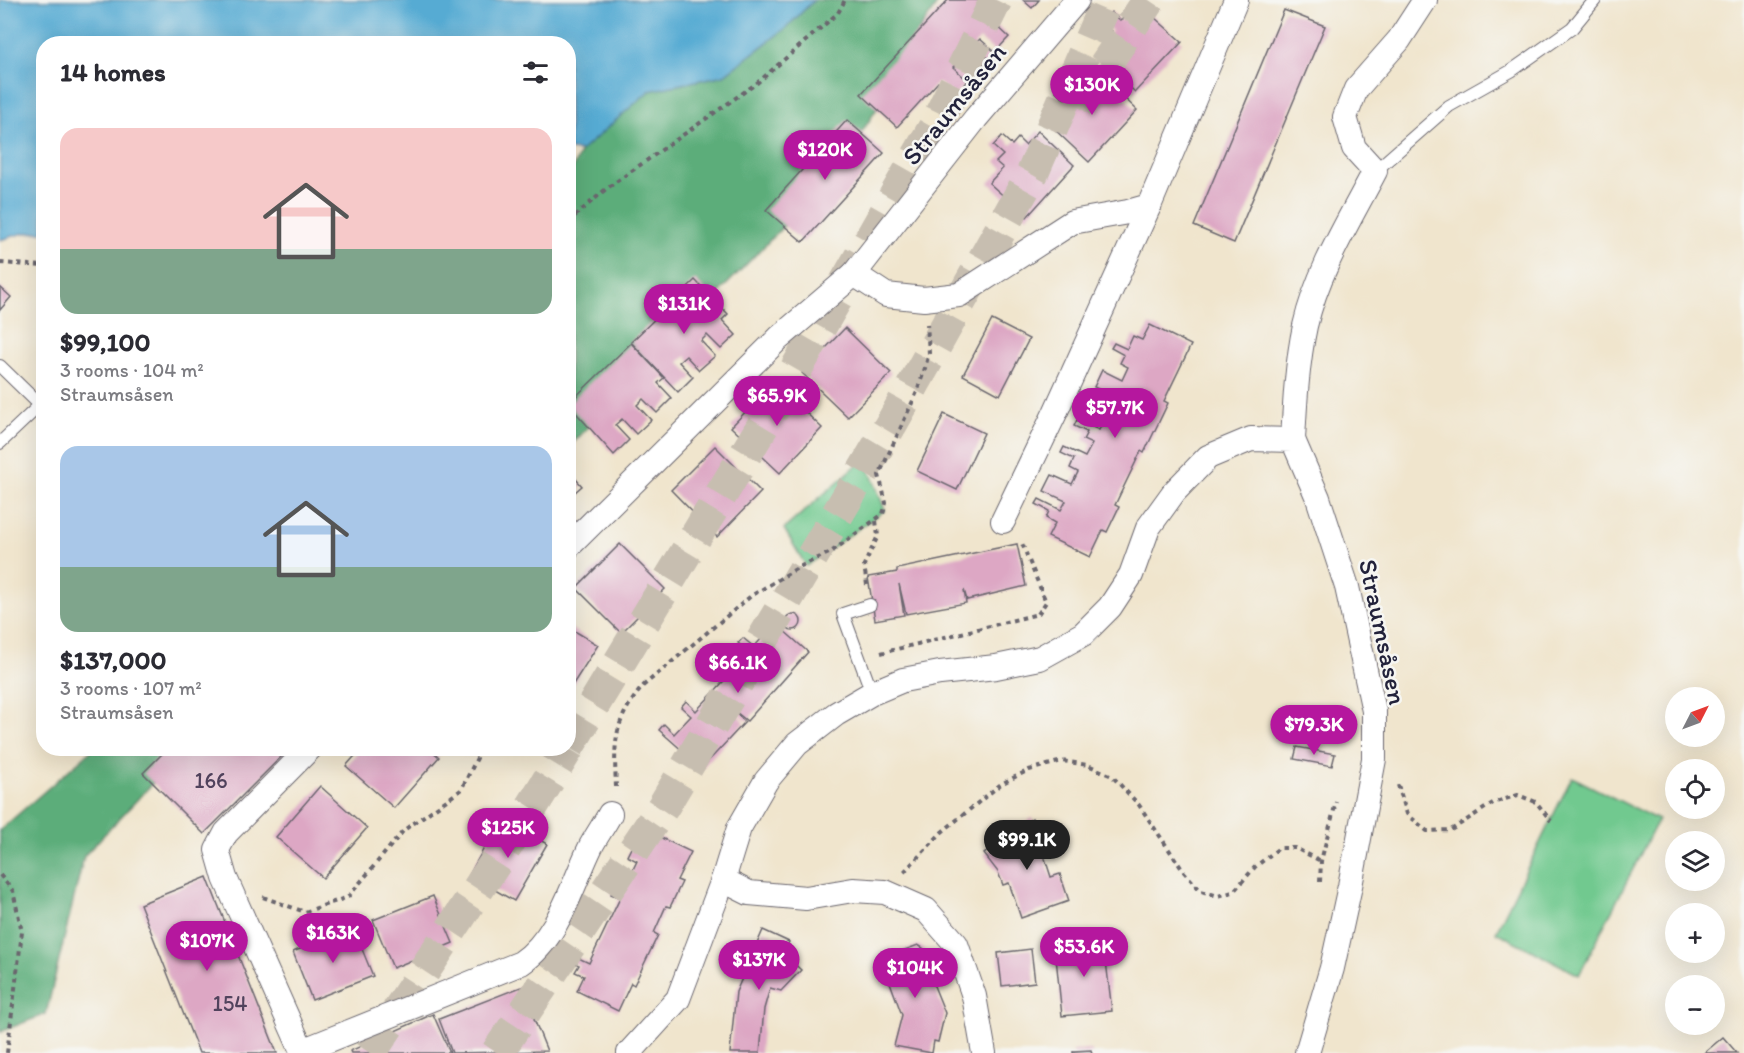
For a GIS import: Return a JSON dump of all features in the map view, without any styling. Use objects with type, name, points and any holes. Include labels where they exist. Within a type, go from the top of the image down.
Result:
[{"type":"street","name":"Straumsåsen","points":[[576,539],[779,338],[854,274],[976,118],[1077,0]]},
{"type":"street","points":[[1003,521],[1149,206],[1236,0]]},
{"type":"street","points":[[1376,171],[1354,148],[1345,117],[1356,89],[1399,40],[1425,0]]},
{"type":"street","name":"Straumsåsen","points":[[1307,1053],[1332,968],[1350,886],[1374,759],[1374,711],[1347,587],[1318,498],[1293,440],[1296,389],[1305,325],[1325,267],[1376,171]]},
{"type":"street","points":[[854,274],[886,295],[924,299],[959,295],[1072,222],[1149,206]]},
{"type":"street","points":[[629,1053],[678,999],[723,880],[739,828],[766,781],[797,744],[836,714],[872,693],[912,678],[996,667],[1040,658],[1083,634],[1110,607],[1131,575],[1148,528],[1154,519],[1174,492],[1208,457],[1251,440],[1293,440]]},
{"type":"street","points":[[302,756],[226,833],[217,850],[225,878],[302,1052],[521,963],[534,954],[555,924],[592,844],[610,814]]},
{"type":"street","points":[[723,880],[749,893],[806,898],[853,890],[885,892],[926,910],[956,944],[974,996],[984,1053]]},
{"type":"lane","points":[[1376,171],[1449,106],[1511,71],[1572,28],[1595,0]]},
{"type":"lane","points":[[0,366],[36,399]]},
{"type":"lane","points":[[0,443],[36,410]]},
{"type":"lane","points":[[870,605],[843,614],[872,693]]},
{"type":"path","points":[[576,215],[606,189],[757,83],[838,14],[845,0]]},
{"type":"path","points":[[0,263],[36,265]]},
{"type":"path","points":[[610,814],[616,788],[614,748],[620,722],[630,702],[644,685],[751,596],[831,552],[876,521],[886,508],[879,475],[917,392],[927,360],[928,336],[924,299]]},
{"type":"path","points":[[862,591],[868,589],[864,565],[876,545],[878,536],[876,521]]},
{"type":"path","points":[[872,693],[873,655],[1038,614],[1046,602],[1020,538],[1003,521]]},
{"type":"path","points":[[225,878],[266,898],[305,912],[348,897],[404,830],[461,790],[477,756]]},
{"type":"path","points":[[885,892],[942,832],[1001,784],[1029,770],[1062,760],[1088,765],[1112,776],[1139,805],[1184,872],[1202,891],[1218,896],[1233,892],[1255,867],[1279,848],[1295,848],[1321,861]]},
{"type":"path","points":[[1396,780],[1407,814],[1426,831],[1451,830],[1493,803],[1518,795],[1536,802],[1551,821]]},
{"type":"path","points":[[1320,884],[1321,861],[1338,795]]},
{"type":"path","points":[[0,875],[13,891],[22,932],[7,1053]]},
{"type":"green space","points":[[814,0],[940,0],[912,41],[892,85],[837,171],[576,440],[576,161],[581,151],[649,91],[724,75],[786,28]]},
{"type":"green space","points":[[865,458],[885,510],[806,566],[784,529]]},
{"type":"green space","points":[[85,756],[178,756],[84,856],[46,1014],[0,1032],[0,830]]},
{"type":"green space","points":[[1572,777],[1658,820],[1579,975],[1496,932]]},
{"type":"water","points":[[0,0],[814,0],[786,28],[724,75],[649,91],[581,151],[576,151],[576,36],[36,36],[36,232],[24,233],[0,240]]},
{"type":"building","points":[[948,0],[984,0],[1001,15],[994,23],[1009,37],[995,52],[980,39],[974,45],[989,59],[974,75],[959,61],[953,67],[968,81],[954,96],[938,82],[897,127],[861,94]]},
{"type":"building","points":[[1023,0],[1039,0],[1032,8]]},
{"type":"building","points":[[1145,9],[1182,42],[1135,92],[1099,58],[1113,44],[1106,38],[1112,31],[1102,22],[1111,12],[1121,21],[1127,14],[1134,21]]},
{"type":"building","points":[[1284,10],[1325,26],[1234,243],[1194,226]]},
{"type":"building","points":[[1101,76],[1137,110],[1089,162],[1053,128],[1066,113],[1059,107],[1066,101],[1056,91],[1065,81],[1075,91],[1081,85],[1087,91]]},
{"type":"building","points":[[847,120],[884,153],[803,242],[766,210]]},
{"type":"building","points":[[1038,131],[1074,165],[1027,217],[989,183],[1003,168],[996,162],[1003,155],[993,146],[1002,136],[1012,145],[1018,138],[1025,145]]},
{"type":"building","points":[[695,280],[728,314],[722,320],[736,335],[721,349],[707,335],[701,341],[715,356],[699,370],[686,356],[679,362],[693,377],[678,392],[631,342]]},
{"type":"building","points":[[0,287],[11,297],[0,310]]},
{"type":"building","points":[[992,320],[1029,339],[1000,395],[963,375]]},
{"type":"building","points":[[1150,325],[1191,345],[1164,401],[1168,403],[1144,453],[1141,451],[1115,505],[1119,507],[1107,532],[1103,530],[1090,557],[1048,537],[1055,523],[1046,518],[1049,511],[1036,504],[1039,499],[1061,510],[1066,501],[1044,491],[1052,475],[1072,484],[1078,472],[1070,468],[1074,459],[1061,453],[1064,447],[1085,457],[1092,444],[1083,440],[1087,432],[1074,426],[1077,420],[1099,430],[1103,422],[1082,412],[1090,396],[1111,406],[1115,397],[1094,387],[1102,370],[1122,380],[1128,367],[1120,363],[1124,355],[1111,348],[1114,343],[1127,349],[1133,336],[1142,340]]},
{"type":"building","points":[[845,328],[891,373],[848,417],[802,373]]},
{"type":"building","points":[[631,343],[664,378],[658,383],[672,398],[657,413],[643,399],[637,405],[651,420],[636,434],[622,419],[615,425],[629,440],[614,455],[576,413],[576,396]]},
{"type":"building","points":[[774,382],[822,428],[780,473],[731,427]]},
{"type":"building","points":[[944,414],[984,433],[957,490],[917,471]]},
{"type":"building","points":[[715,446],[761,492],[717,537],[671,490]]},
{"type":"building","points":[[576,479],[582,486],[576,491]]},
{"type":"building","points":[[620,544],[665,589],[621,633],[576,588]]},
{"type":"building","points":[[1017,544],[1026,586],[967,600],[964,590],[966,603],[906,614],[899,584],[904,615],[875,620],[868,577]]},
{"type":"building","points":[[765,614],[808,652],[747,721],[724,702],[745,722],[702,768],[659,730],[664,724],[674,734],[691,716],[681,707],[686,701],[696,711],[713,693],[730,674],[719,665],[724,659],[734,669],[749,652],[738,643],[743,638],[754,647],[771,628],[760,619]]},
{"type":"building","points":[[790,614],[796,614],[801,622],[799,628],[790,630],[785,625],[785,619]]},
{"type":"building","points":[[576,632],[598,645],[576,679]]},
{"type":"building","points":[[1297,747],[1335,754],[1332,766],[1294,759]]},
{"type":"building","points":[[160,756],[282,756],[204,834],[143,773]]},
{"type":"building","points":[[355,756],[439,757],[394,808],[346,766]]},
{"type":"building","points":[[320,786],[367,828],[323,878],[276,837]]},
{"type":"building","points":[[501,818],[547,844],[514,901],[469,875]]},
{"type":"building","points":[[1032,818],[1051,877],[1060,874],[1069,901],[1021,918],[1009,883],[1003,885],[998,872],[984,854]]},
{"type":"building","points":[[649,832],[691,852],[677,880],[682,882],[670,907],[666,906],[654,933],[658,935],[634,985],[631,983],[618,1011],[577,991],[584,976],[575,972],[579,965],[565,959],[568,953],[589,963],[620,898],[611,894],[614,887],[601,881],[604,876],[625,886],[637,861],[627,856],[634,842],[642,846]]},
{"type":"building","points":[[207,877],[277,1053],[199,1053],[140,904]]},
{"type":"building","points":[[433,896],[453,943],[393,968],[373,920]]},
{"type":"building","points":[[353,927],[373,976],[312,1000],[293,952]]},
{"type":"building","points":[[763,930],[789,942],[784,954],[801,970],[781,991],[770,988],[764,1009],[760,1053],[730,1053],[736,992]]},
{"type":"building","points":[[1103,936],[1112,1011],[1062,1016],[1055,948],[1079,945],[1078,939]]},
{"type":"building","points":[[918,945],[923,948],[933,974],[930,976],[945,1013],[938,1042],[934,1041],[932,1053],[894,1046],[902,1015],[885,966],[880,959]]},
{"type":"building","points":[[1031,949],[1035,982],[1002,986],[998,953]]},
{"type":"building","points":[[521,987],[547,1051],[452,1053],[439,1019]]},
{"type":"building","points":[[433,1014],[450,1053],[351,1053],[350,1051]]},
{"type":"building","points":[[1723,1037],[1737,1053],[1704,1053]]},
{"type":"building","points":[[1091,1050],[1092,1053],[1073,1053],[1073,1051]]},
{"type":"tunnel","points":[[576,734],[779,399],[935,126],[996,0]]},
{"type":"tunnel","points":[[497,1053],[663,807],[893,421],[1033,172],[1107,0]]},
{"type":"tunnel","points":[[1077,106],[1149,0]]},
{"type":"tunnel","points":[[370,1053],[563,756]]}]
